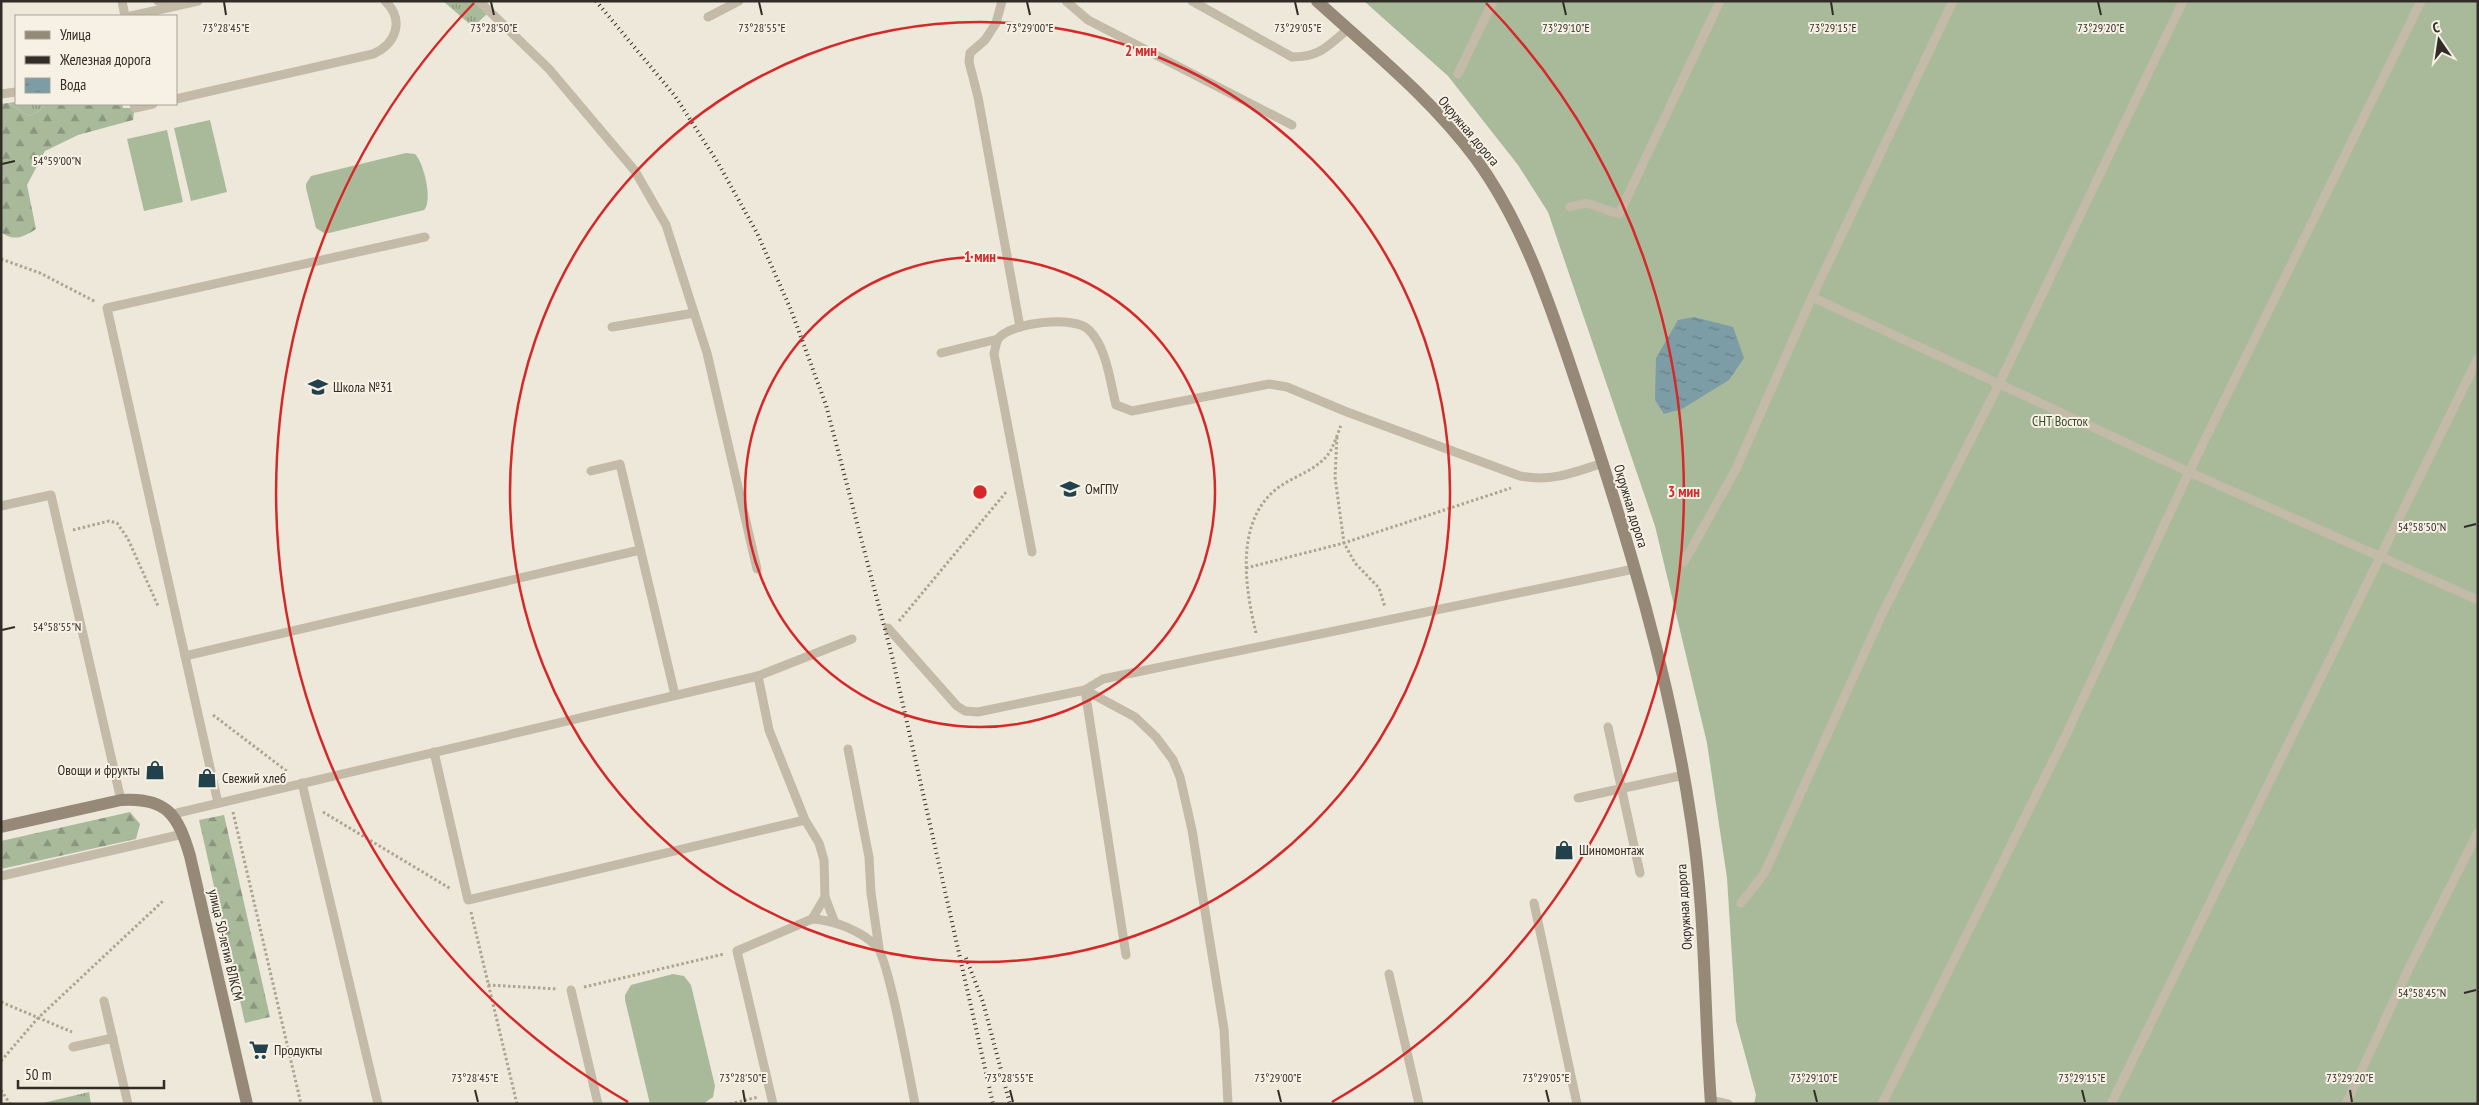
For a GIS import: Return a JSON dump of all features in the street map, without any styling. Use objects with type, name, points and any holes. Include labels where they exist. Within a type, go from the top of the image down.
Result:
[{"type":"main road","name":"Окружная дорога","points":[[1317,1],[1397,73],[1456,133],[1492,183],[1514,222],[1536,272],[1603,463],[1634,568],[1672,717],[1692,822],[1699,894],[1711,1102]]},
{"type":"main road","name":"улица 50-летия ВЛКСМ","points":[[121,800],[139,799],[158,803],[173,814],[183,834],[247,1104]]},
{"type":"main road","points":[[1,827],[121,800]]},
{"type":"lane","points":[[122,1],[124,15]]},
{"type":"lane","points":[[158,1],[196,2]]},
{"type":"lane","points":[[178,98],[373,54],[384,49],[392,40],[396,30],[396,18],[391,7],[385,1]]},
{"type":"lane","points":[[480,1],[549,69],[635,170],[666,225],[707,353],[757,570]]},
{"type":"lane","points":[[708,17],[739,1]]},
{"type":"lane","points":[[1002,1],[996,22],[984,40],[970,53],[969,62],[978,97],[1020,326]]},
{"type":"lane","points":[[1066,1],[1088,20],[1292,125]]},
{"type":"lane","points":[[1192,1],[1292,57],[1309,57],[1324,50],[1348,29]]},
{"type":"lane","points":[[1458,74],[1492,1]]},
{"type":"lane","points":[[1570,207],[1586,202],[1619,214],[1720,1]]},
{"type":"lane","points":[[1684,562],[1736,469],[1812,297],[1953,1]]},
{"type":"lane","points":[[1741,903],[1764,874],[1882,614],[1999,384],[2183,1]]},
{"type":"lane","points":[[1882,1104],[2065,737],[2189,472],[2421,1]]},
{"type":"lane","points":[[136,15],[196,2]]},
{"type":"lane","points":[[1,94],[15,92]]},
{"type":"lane","points":[[134,105],[135,108],[148,105]]},
{"type":"lane","points":[[218,803],[107,308],[425,237]]},
{"type":"lane","points":[[1812,297],[2189,472],[2478,600]]},
{"type":"lane","points":[[612,327],[694,313]]},
{"type":"lane","points":[[941,353],[998,339],[1020,326],[1073,321],[1088,328],[1099,342],[1116,405],[1132,411],[1269,384],[1287,387],[1347,412],[1520,476],[1539,479],[1556,478],[1603,463]]},
{"type":"lane","points":[[998,339],[994,354],[1032,552]]},
{"type":"lane","points":[[2111,1104],[2274,769],[2381,558],[2478,358]]},
{"type":"lane","points":[[591,471],[620,464],[675,696]]},
{"type":"lane","points":[[1,506],[51,495],[121,800]]},
{"type":"lane","points":[[185,656],[640,550]]},
{"type":"lane","points":[[888,628],[957,706],[965,711],[978,712],[1085,690],[1102,678],[1634,568]]},
{"type":"lane","points":[[173,814],[758,676],[852,639]]},
{"type":"lane","points":[[758,676],[768,730],[805,820],[820,843],[825,897],[835,923]]},
{"type":"lane","points":[[1085,690],[1126,955]]},
{"type":"lane","points":[[1085,690],[1134,717],[1156,737],[1173,760],[1180,777],[1192,830],[1224,1029],[1228,1104]]},
{"type":"lane","points":[[1608,727],[1640,873]]},
{"type":"lane","points":[[848,749],[869,856],[871,893],[879,948],[888,977],[915,1104]]},
{"type":"lane","points":[[434,752],[468,900],[805,820]]},
{"type":"lane","points":[[1578,798],[1684,775]]},
{"type":"lane","points":[[302,783],[378,1104]]},
{"type":"lane","points":[[2346,1104],[2410,966],[2478,832]]},
{"type":"lane","points":[[1,876],[183,834]]},
{"type":"lane","points":[[812,919],[825,897]]},
{"type":"lane","points":[[1534,903],[1577,1104]]},
{"type":"lane","points":[[773,1104],[737,951],[812,919],[835,923],[862,935],[879,948]]},
{"type":"lane","points":[[1388,974],[1419,1104]]},
{"type":"lane","points":[[571,990],[598,1104]]},
{"type":"lane","points":[[104,1001],[128,1104]]},
{"type":"lane","points":[[73,1047],[113,1038]]},
{"type":"lane","points":[[1711,1102],[1728,1104]]},
{"type":"path","points":[[1,258],[40,273],[107,308]]},
{"type":"path","points":[[1259,646],[1252,616],[1246,568],[1247,540],[1255,514],[1277,488],[1317,465],[1330,451],[1347,412]]},
{"type":"path","points":[[1338,432],[1335,477],[1344,543],[1355,562],[1379,588],[1389,620]]},
{"type":"path","points":[[888,628],[904,617],[936,574],[1018,478]]},
{"type":"path","points":[[1246,568],[1344,543],[1539,479]]},
{"type":"path","points":[[60,534],[109,520],[117,523],[128,539],[158,606],[178,628]]},
{"type":"path","points":[[195,701],[302,783]]},
{"type":"path","points":[[230,800],[301,1104]]},
{"type":"path","points":[[306,801],[468,900],[516,1104]]},
{"type":"path","points":[[1,1061],[38,1018],[164,901]]},
{"type":"path","points":[[488,985],[571,990],[737,951]]},
{"type":"path","points":[[1,1002],[96,1042]]},
{"type":"path","points":[[1,1090],[10,1104]]},
{"type":"path","points":[[730,1104],[771,1094]]},
{"type":"green space","points":[[443,1],[475,1],[487,14],[473,27]]},
{"type":"green space","name":"СНТ Восток","points":[[1364,1],[2478,1],[2478,1104],[1754,1104],[1756,1095],[1736,1021],[1727,878],[1707,743],[1655,526],[1548,212],[1518,165],[1448,76]]},
{"type":"green space","points":[[15,102],[15,105],[45,105],[39,111],[29,116],[8,103]]},
{"type":"green space","points":[[8,103],[29,116],[39,111],[45,105],[122,105],[123,108],[130,108],[134,112],[133,120],[78,135],[45,151],[27,185],[36,229],[23,236],[14,238],[1,232],[1,104]]},
{"type":"green space","points":[[210,120],[227,192],[191,201],[174,128]]},
{"type":"green space","points":[[167,130],[183,202],[144,211],[127,139]]},
{"type":"green space","points":[[406,153],[415,154],[424,173],[428,199],[424,210],[329,233],[324,233],[316,228],[306,188],[306,184],[311,176]]},
{"type":"green space","points":[[130,812],[140,824],[136,839],[1,869],[1,841]]},
{"type":"green space","points":[[224,815],[270,1017],[245,1023],[199,820]]},
{"type":"green space","points":[[673,974],[684,976],[691,985],[715,1086],[713,1097],[703,1104],[650,1104],[625,1000],[625,995],[631,985]]},
{"type":"green space","points":[[89,1092],[91,1104],[39,1104]]},
{"type":"water","points":[[1694,317],[1733,327],[1744,358],[1729,380],[1682,409],[1664,414],[1655,400],[1656,358],[1678,320]]},
{"type":"railway","points":[[596,1],[675,96],[718,163],[757,233],[791,310],[826,405],[892,656],[993,1104]]},
{"type":"railway","points":[[966,958],[983,1002],[1010,1104]]},
{"type":"place","name":"Школа №31","points":[[318,387]]},
{"type":"place","name":"ОмГПУ","points":[[1070,489]]},
{"type":"place","name":"Овощи и фрукты","points":[[155,770]]},
{"type":"place","name":"Свежий хлеб","points":[[207,778]]},
{"type":"place","name":"Шиномонтаж","points":[[1564,850]]},
{"type":"place","name":"Продукты","points":[[259,1050]]}]
